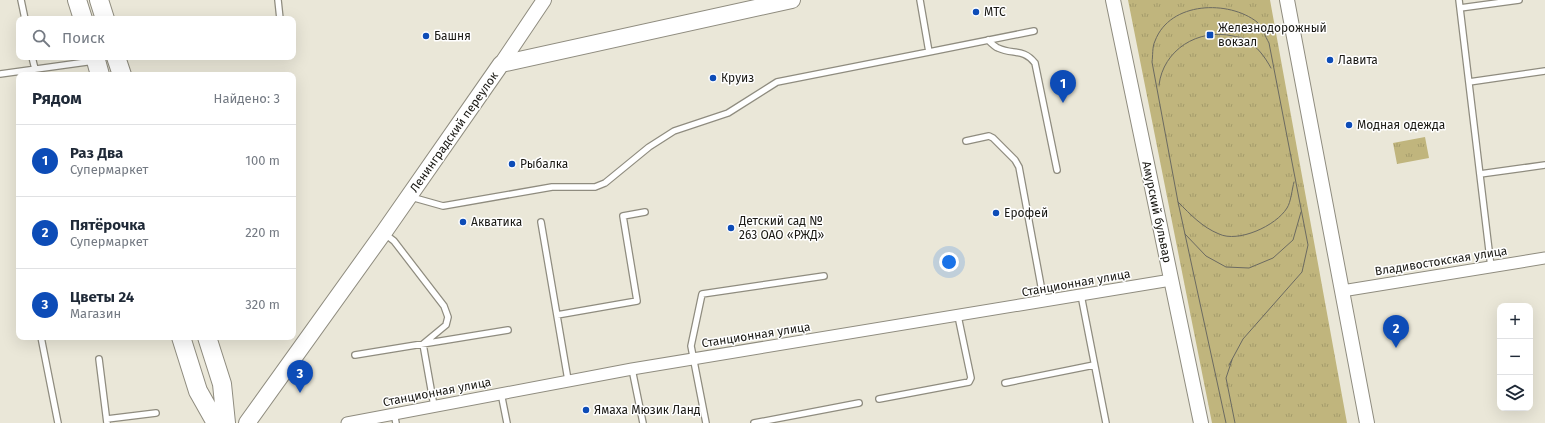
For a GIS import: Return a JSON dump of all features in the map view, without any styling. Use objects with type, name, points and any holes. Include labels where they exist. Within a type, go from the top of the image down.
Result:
[{"type":"main road","points":[[77,0],[82,16]]},
{"type":"main road","points":[[99,0],[104,16]]},
{"type":"main road","name":"Ленинградский переулок","points":[[246,423],[409,197],[501,64],[792,0]]},
{"type":"main road","points":[[117,60],[121,72]]},
{"type":"main road","points":[[182,340],[198,391],[216,423]]},
{"type":"main road","points":[[208,340],[222,384],[226,423]]},
{"type":"street","points":[[501,64],[544,0]]},
{"type":"street","name":"Амурский бульвар","points":[[1113,0],[1201,423]]},
{"type":"street","points":[[1287,0],[1367,423]]},
{"type":"street","name":"Владивостокская улица","points":[[1342,291],[1545,258]]},
{"type":"street","name":"Станционная улица","points":[[347,423],[395,418],[434,406],[693,358],[1044,302],[1171,280]]},
{"type":"lane","points":[[21,0],[24,16]]},
{"type":"lane","points":[[278,0],[280,16]]},
{"type":"lane","points":[[920,0],[929,52]]},
{"type":"lane","points":[[1459,0],[1491,267]]},
{"type":"lane","points":[[1460,8],[1519,0]]},
{"type":"lane","points":[[409,197],[443,206],[552,187],[595,187],[605,183],[649,147],[674,131],[728,113],[777,82],[1034,31]]},
{"type":"lane","points":[[988,40],[998,48],[1023,53],[1030,57],[1035,63],[1057,170]]},
{"type":"lane","points":[[33,60],[35,69]]},
{"type":"lane","points":[[0,74],[35,69],[97,64]]},
{"type":"lane","points":[[1469,82],[1545,71]]},
{"type":"lane","points":[[966,141],[988,136],[993,138],[1015,160],[1019,167],[1044,302]]},
{"type":"lane","points":[[1480,174],[1545,165]]},
{"type":"lane","points":[[557,315],[637,301],[623,216],[644,212]]},
{"type":"lane","points":[[541,222],[568,380]]},
{"type":"lane","points":[[384,232],[394,241],[444,306],[448,317],[446,326],[423,344]]},
{"type":"lane","points":[[706,423],[691,346],[702,294],[824,276]]},
{"type":"lane","points":[[1081,295],[1106,423]]},
{"type":"lane","points":[[879,399],[969,382],[971,378],[958,316]]},
{"type":"lane","points":[[355,355],[508,330]]},
{"type":"lane","points":[[42,340],[58,423]]},
{"type":"lane","points":[[423,344],[434,406]]},
{"type":"lane","points":[[99,359],[107,421],[156,413]]},
{"type":"lane","points":[[1005,383],[1094,365]]},
{"type":"lane","points":[[632,369],[643,423]]},
{"type":"lane","points":[[501,393],[507,423]]},
{"type":"lane","points":[[754,423],[859,403]]},
{"type":"green space","points":[[1128,0],[1270,0],[1347,423],[1212,423]]},
{"type":"green space","points":[[1425,137],[1429,158],[1397,164],[1393,143]]},
{"type":"tram line","points":[[1226,423],[1178,202],[1152,62],[1154,43],[1163,28],[1173,18],[1186,12],[1201,8],[1231,10],[1245,15],[1259,24],[1269,43],[1308,245],[1302,272],[1243,339],[1229,365]]},
{"type":"tram line","points":[[1159,85],[1167,61],[1175,52],[1184,44],[1207,35],[1220,34],[1245,39],[1260,52],[1271,68]]},
{"type":"tram line","points":[[1178,202],[1207,228],[1219,234],[1236,236],[1266,227],[1282,215],[1287,208],[1294,182]]},
{"type":"tram line","points":[[1185,234],[1206,256],[1226,267],[1249,268],[1273,258],[1293,240],[1301,212]]},
{"type":"tram line","points":[[1232,360],[1226,378],[1235,423]]},
{"type":"place","name":"МТС","points":[[976,12]]},
{"type":"place","name":"Железнодорожный вокзал","points":[[1210,35]]},
{"type":"place","name":"Башня","points":[[426,36]]},
{"type":"place","name":"Лавита","points":[[1330,60]]},
{"type":"place","name":"Круиз","points":[[713,78]]},
{"type":"place","name":"Раз Два","points":[[1063,103]]},
{"type":"place","name":"Модная одежда","points":[[1349,125]]},
{"type":"place","name":"Рыбалка","points":[[512,164]]},
{"type":"place","name":"Ерофей","points":[[996,213]]},
{"type":"place","name":"Акватика","points":[[463,222]]},
{"type":"place","name":"Детский сад № 263 ОАО «РЖД»","points":[[731,228]]},
{"type":"place","name":"Пятёрочка","points":[[1396,348]]},
{"type":"place","name":"Цветы 24","points":[[300,393]]},
{"type":"place","name":"Ямаха Мюзик Ланд","points":[[586,410]]}]
